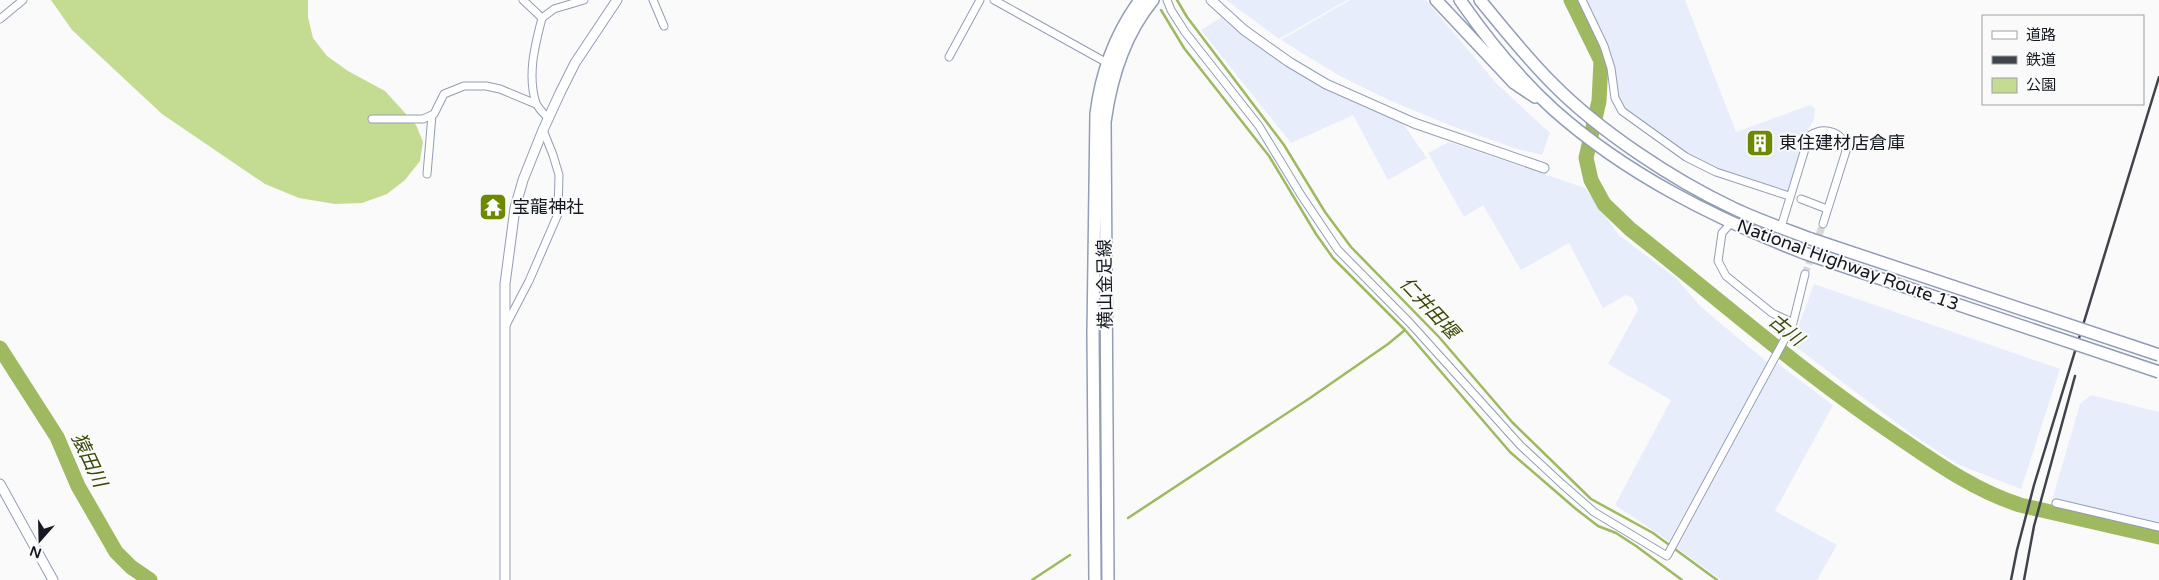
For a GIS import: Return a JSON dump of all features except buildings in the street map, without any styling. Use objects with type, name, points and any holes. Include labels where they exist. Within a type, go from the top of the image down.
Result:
[{"type":"main road","name":"横山金足線","points":[[1108,580],[1104,139],[1112,65],[1121,32],[1140,0]]},
{"type":"main road","name":"横山金足線","points":[[1095,580],[1094,154],[1098,97],[1112,65],[1153,0]]},
{"type":"main road","points":[[1436,0],[1514,83],[1554,109]]},
{"type":"main road","name":"National Highway Route 13","points":[[1460,0],[1498,49],[1554,109],[1578,129],[1625,165],[1731,223],[1804,252],[2159,372]]},
{"type":"main road","name":"National Highway Route 13","points":[[1480,0],[1553,84],[1583,112],[1666,172],[1732,208],[1811,239],[2159,355]]},
{"type":"main road","points":[[1491,0],[1522,50]]},
{"type":"street","points":[[0,18],[23,0]]},
{"type":"street","points":[[523,0],[542,18]]},
{"type":"street","points":[[536,104],[532,73],[533,55],[542,18],[554,9],[584,0]]},
{"type":"street","points":[[505,580],[505,284],[515,208],[523,180],[548,118],[575,63],[617,0]]},
{"type":"street","points":[[653,0],[664,26]]},
{"type":"street","points":[[949,57],[980,0]]},
{"type":"street","points":[[994,0],[1112,65]]},
{"type":"street","points":[[1167,0],[1185,32],[1259,126],[1301,195],[1338,250],[1410,322],[1520,445],[1594,512],[1667,556],[1793,323],[1805,274]]},
{"type":"street","points":[[1211,0],[1244,30],[1289,62],[1326,84],[1414,123],[1544,168]]},
{"type":"street","points":[[1582,0],[1604,46],[1611,68],[1615,98],[1622,110],[1686,157],[1716,172],[1786,195]]},
{"type":"street","points":[[427,174],[432,115],[444,94],[464,86],[486,86],[500,89],[536,104],[548,118]]},
{"type":"street","points":[[372,119],[423,119],[432,115]]},
{"type":"street","points":[[505,328],[529,282],[558,214],[559,175],[543,130]]},
{"type":"street","points":[[1781,227],[1810,136],[1820,130],[1833,132],[1840,136],[1846,146],[1823,224]]},
{"type":"street","points":[[1801,199],[1827,209]]},
{"type":"street","points":[[1731,223],[1722,233],[1718,261],[1726,276],[1772,313],[1793,323]]},
{"type":"street","points":[[0,484],[53,580]]},
{"type":"street","points":[[2056,503],[2159,527]]},
{"type":"shaded area","points":[[1226,0],[1347,0],[1279,39]]},
{"type":"shaded area","points":[[1350,0],[1426,0],[1496,83],[1550,133],[1542,155],[1514,148],[1452,126],[1391,101],[1338,75],[1281,40]]},
{"type":"shaded area","points":[[1585,0],[1685,0],[1736,132],[1810,105],[1815,109],[1814,120],[1807,131],[1788,193],[1716,169],[1686,154],[1623,110]]},
{"type":"shaded area","points":[[1222,17],[1274,56],[1314,82],[1364,107],[1401,121],[1427,158],[1388,180],[1353,115],[1291,143],[1201,30]]},
{"type":"shaded area","points":[[1449,142],[1585,188],[1619,235],[1676,278],[1701,307],[1767,362],[1669,541],[1615,505],[1671,400],[1608,364],[1638,310],[1633,298],[1626,295],[1603,308],[1569,243],[1521,270],[1483,205],[1464,217],[1428,153]]},
{"type":"shaded area","points":[[1814,284],[2060,369],[2021,489],[1957,464],[1910,433],[1792,344]]},
{"type":"shaded area","points":[[1777,363],[1833,405],[1775,511],[1837,545],[1817,580],[1721,580],[1677,548]]},
{"type":"shaded area","points":[[2091,395],[2159,412],[2159,530],[2051,504],[2080,404]]},
{"type":"green space","points":[[51,0],[308,0],[308,17],[313,38],[327,56],[348,71],[385,91],[416,125],[423,142],[420,161],[405,180],[387,194],[362,203],[335,204],[299,198],[265,184],[162,114],[72,30]]},
{"type":"waterway","name":"仁井田堰","points":[[1177,0],[1187,17],[1284,145],[1325,212],[1351,247],[1439,337],[1512,422],[1591,499],[1653,533],[1717,580]]},
{"type":"waterway","name":"古川","points":[[1571,0],[1601,61],[1599,101],[1586,158],[1591,180],[1604,204],[1630,229],[1831,390],[1958,477],[2020,505],[2159,537]]},
{"type":"waterway","points":[[1161,10],[1184,48],[1269,156],[1316,234],[1333,258],[1405,330],[1510,452],[1598,526],[1616,533],[1682,580]]},
{"type":"waterway","points":[[1128,518],[1310,398],[1405,330]]},
{"type":"waterway","name":"猿田川","points":[[0,348],[57,437],[78,486],[116,552],[131,567],[150,580]]},
{"type":"waterway","points":[[1032,580],[1070,555]]},
{"type":"tunnel","points":[[1805,274],[1823,224]]},
{"type":"railway","points":[[2011,580],[2034,485],[2159,77]]},
{"type":"railway","points":[[2024,580],[2034,526],[2075,376]]},
{"type":"place","name":"東住建材店倉庫","points":[[1760,143]]},
{"type":"place","name":"宝龍神社","points":[[493,207]]}]
